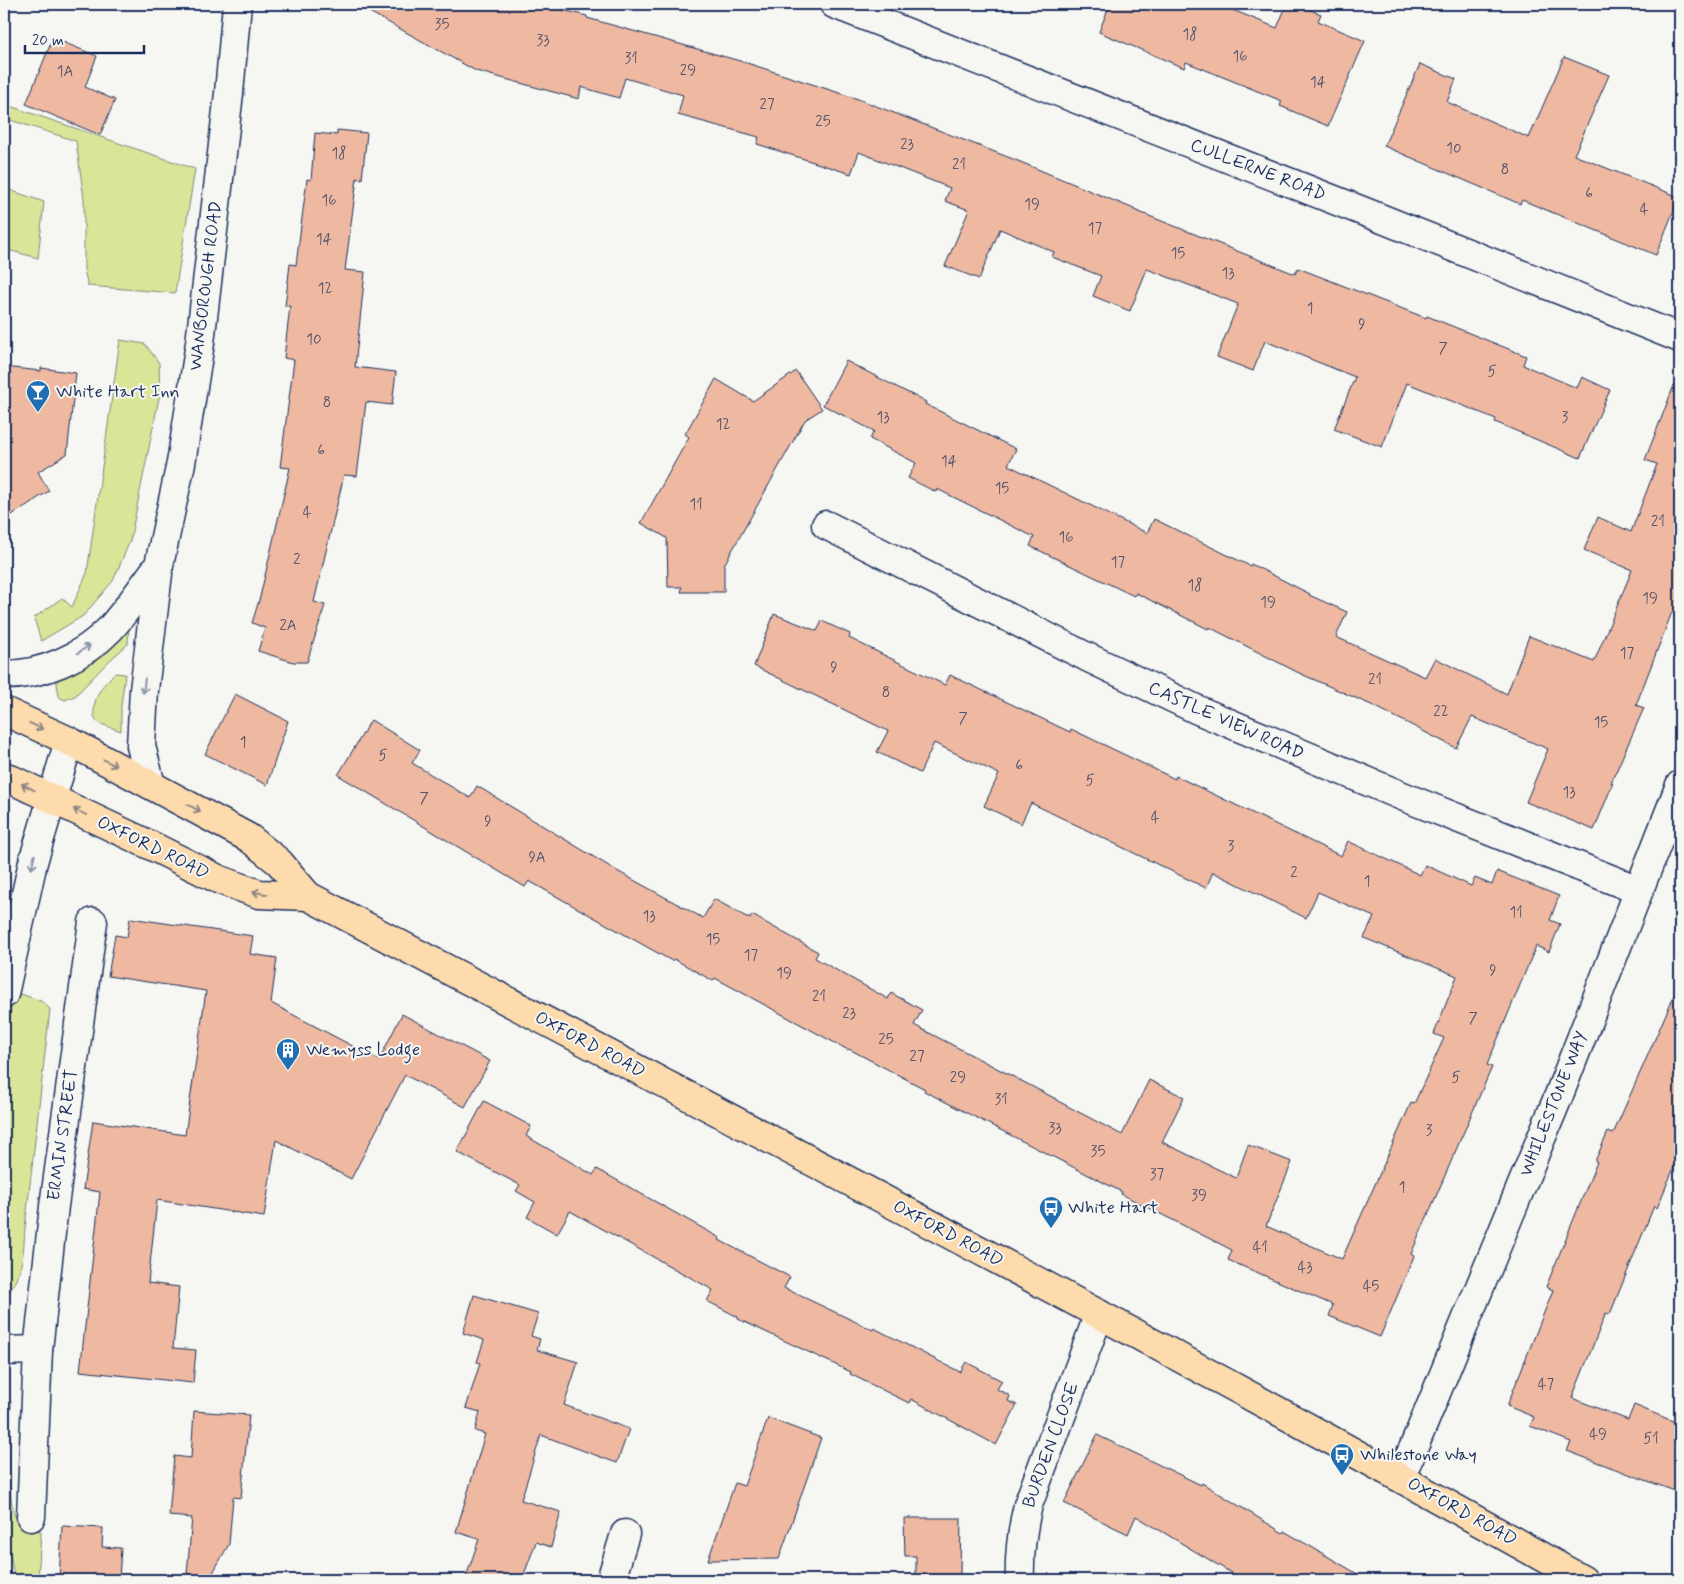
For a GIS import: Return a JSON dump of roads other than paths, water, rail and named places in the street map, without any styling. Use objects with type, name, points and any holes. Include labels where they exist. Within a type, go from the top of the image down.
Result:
[{"type":"main road","points":[[4,711],[68,741]]},
{"type":"main road","name":"OXFORD ROAD","points":[[68,741],[249,838],[279,862],[308,896],[1099,1314],[1400,1477],[1583,1580]]},
{"type":"main road","name":"OXFORD ROAD","points":[[4,776],[220,880],[259,894],[308,896]]},
{"type":"street","name":"WANBOROUGH ROAD","points":[[151,785],[142,755],[140,732],[144,690],[159,565],[181,463],[200,343],[229,93],[237,4]]},
{"type":"street","name":"CULLERNE ROAD","points":[[834,4],[1680,338]]},
{"type":"street","name":"CASTLE VIEW ROAD","points":[[826,525],[1086,657],[1182,703],[1354,776],[1638,890]]},
{"type":"street","name":"WANBOROUGH ROAD","points":[[4,675],[41,670],[67,660],[88,647],[109,630],[159,565]]},
{"type":"street","points":[[4,994],[33,862],[68,741]]},
{"type":"street","name":"WHILESTONE WAY","points":[[1400,1477],[1559,1095],[1680,785]]},
{"type":"street","name":"ERMIN STREET","points":[[31,1517],[38,1350],[54,1206],[93,922]]},
{"type":"street","name":"BURDEN CLOSE","points":[[1020,1580],[1023,1527],[1028,1505],[1099,1314]]},
{"type":"street","points":[[4,1351],[38,1350]]},
{"type":"street","points":[[611,1580],[625,1534]]},
{"type":"place","name":"White Hart Inn","points":[[38,413]]},
{"type":"place","name":"Wemyss Lodge","points":[[288,1071]]},
{"type":"place","name":"White Hart","points":[[1051,1229]]},
{"type":"place","name":"Whilestone Way","points":[[1342,1476]]}]
